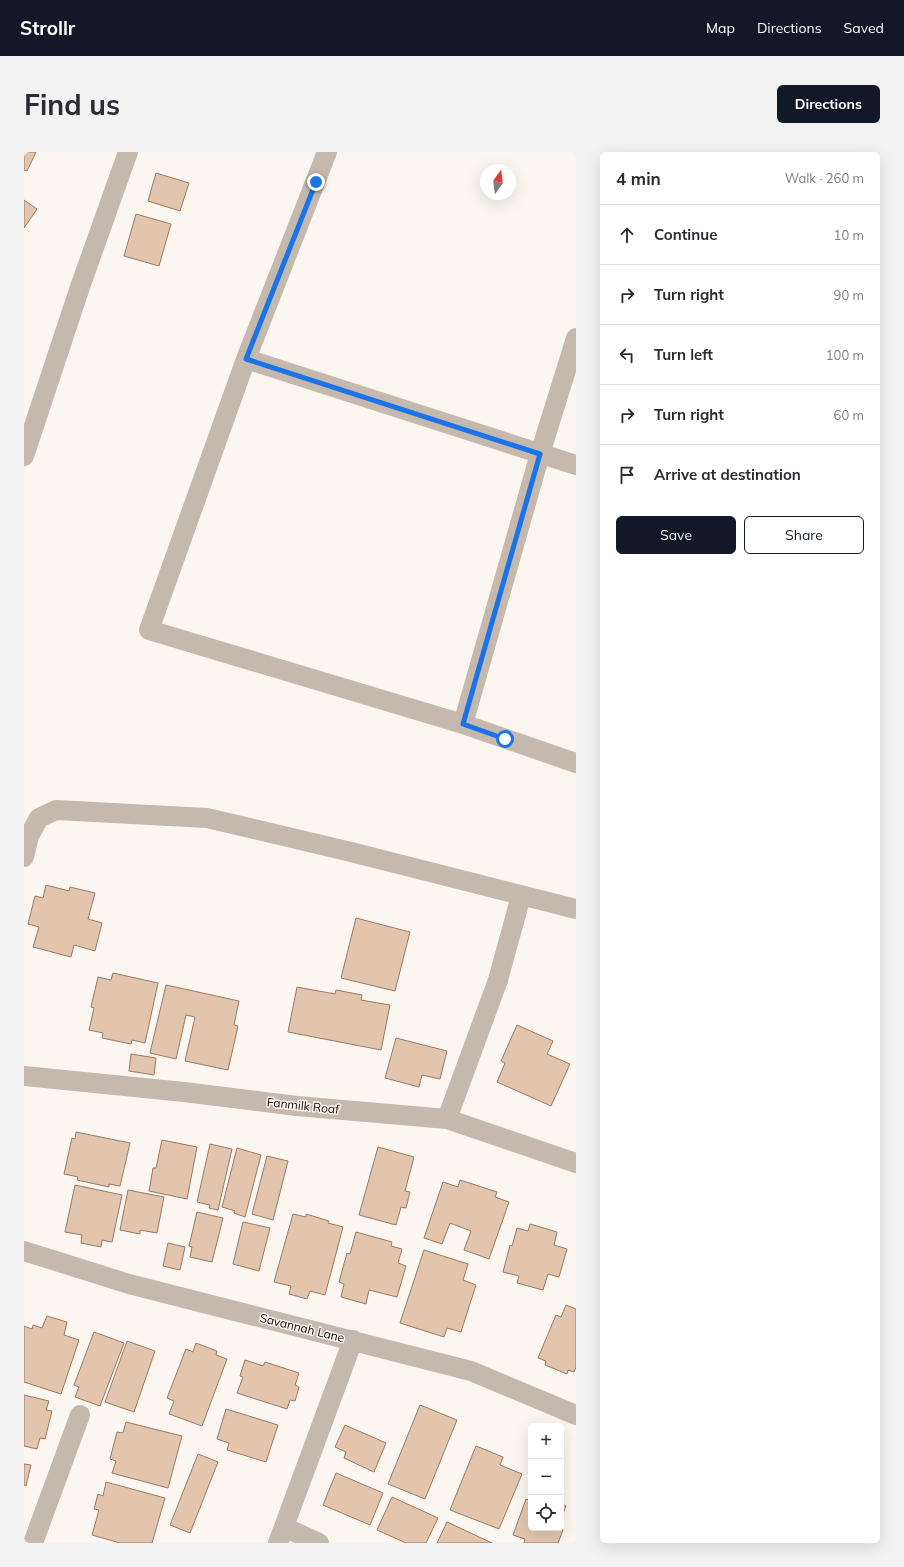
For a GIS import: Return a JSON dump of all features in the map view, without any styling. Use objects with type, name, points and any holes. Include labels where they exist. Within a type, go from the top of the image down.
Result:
[{"type":"street","points":[[24,456],[27,436],[128,152]]},
{"type":"street","points":[[327,152],[246,359],[149,630],[463,724],[576,763]]},
{"type":"street","points":[[463,724],[540,454],[576,338]]},
{"type":"street","points":[[246,359],[576,466]]},
{"type":"street","points":[[24,857],[29,836],[39,818],[56,810],[208,818],[351,852],[576,909]]},
{"type":"street","points":[[446,1119],[498,980],[521,896]]},
{"type":"street","name":"Fanmilk Roaf","points":[[24,1076],[184,1092],[297,1106],[446,1119],[576,1163]]},
{"type":"street","name":"Savannah Lane","points":[[24,1251],[129,1284],[471,1371],[576,1415]]},
{"type":"street","points":[[319,1543],[281,1535],[354,1340]]},
{"type":"street","points":[[33,1543],[80,1415]]},
{"type":"building","points":[[24,152],[36,152],[27,171],[24,170]]},
{"type":"building","points":[[156,173],[189,183],[180,211],[148,201]]},
{"type":"building","points":[[24,200],[37,209],[24,228]]},
{"type":"building","points":[[136,214],[171,224],[159,266],[124,256]]},
{"type":"building","points":[[46,885],[69,891],[70,887],[95,893],[88,919],[102,923],[95,951],[74,945],[71,957],[33,947],[39,927],[28,924],[35,896],[43,898]]},
{"type":"building","points":[[356,918],[410,932],[395,991],[341,978]]},
{"type":"building","points":[[113,973],[158,983],[145,1043],[132,1040],[131,1044],[102,1038],[103,1033],[89,1030],[94,1008],[91,1007],[98,977],[111,980]]},
{"type":"building","points":[[166,985],[239,1001],[234,1025],[238,1026],[228,1070],[185,1061],[195,1017],[186,1015],[176,1059],[150,1053]]},
{"type":"building","points":[[297,987],[335,994],[336,990],[362,995],[361,1000],[390,1005],[381,1050],[288,1032]]},
{"type":"building","points":[[517,1025],[553,1041],[547,1054],[570,1064],[551,1106],[497,1082],[505,1063],[501,1061]]},
{"type":"building","points":[[396,1038],[447,1051],[440,1079],[422,1075],[419,1087],[385,1078]]},
{"type":"building","points":[[131,1054],[156,1058],[154,1075],[129,1071]]},
{"type":"building","points":[[76,1132],[130,1143],[120,1186],[109,1184],[109,1187],[77,1180],[78,1177],[64,1174],[72,1138],[75,1139]]},
{"type":"building","points":[[162,1140],[197,1147],[187,1199],[149,1191],[153,1168],[156,1168]]},
{"type":"building","points":[[210,1144],[232,1149],[218,1210],[209,1208],[210,1205],[197,1202]]},
{"type":"building","points":[[378,1147],[414,1157],[405,1191],[410,1192],[406,1208],[401,1207],[396,1225],[359,1215]]},
{"type":"building","points":[[237,1148],[261,1155],[245,1217],[234,1213],[235,1211],[222,1207]]},
{"type":"building","points":[[267,1156],[288,1161],[273,1220],[252,1214]]},
{"type":"building","points":[[460,1180],[497,1192],[495,1197],[509,1202],[489,1259],[464,1250],[471,1231],[450,1223],[442,1244],[424,1238],[443,1182],[458,1187]]},
{"type":"building","points":[[75,1185],[122,1195],[112,1242],[102,1240],[101,1247],[81,1243],[82,1235],[65,1232]]},
{"type":"building","points":[[128,1190],[164,1197],[157,1233],[140,1230],[140,1234],[120,1230]]},
{"type":"building","points":[[197,1212],[223,1218],[212,1262],[190,1257],[192,1247],[189,1246]]},
{"type":"building","points":[[293,1214],[306,1217],[306,1214],[343,1227],[325,1295],[310,1291],[307,1299],[289,1294],[291,1286],[274,1282]]},
{"type":"building","points":[[243,1222],[270,1228],[259,1271],[233,1264]]},
{"type":"building","points":[[530,1224],[557,1232],[554,1245],[567,1249],[559,1277],[548,1274],[543,1290],[517,1283],[519,1276],[503,1272],[510,1245],[512,1246],[517,1228],[528,1231]]},
{"type":"building","points":[[356,1232],[392,1242],[391,1246],[402,1249],[398,1263],[406,1266],[397,1297],[369,1290],[366,1304],[341,1297],[344,1284],[339,1282],[347,1253],[350,1254]]},
{"type":"building","points":[[168,1243],[185,1247],[180,1270],[163,1266]]},
{"type":"building","points":[[424,1250],[468,1264],[463,1280],[476,1285],[461,1332],[447,1328],[444,1337],[400,1323]]},
{"type":"building","points":[[566,1305],[576,1309],[576,1367],[574,1372],[568,1370],[567,1374],[545,1365],[546,1361],[538,1358],[556,1315],[561,1317]]},
{"type":"building","points":[[47,1316],[67,1322],[64,1335],[79,1340],[61,1394],[24,1382],[24,1326],[32,1329],[33,1325],[42,1328]]},
{"type":"building","points":[[94,1332],[124,1343],[100,1406],[75,1397],[79,1387],[74,1385]]},
{"type":"building","points":[[127,1341],[155,1351],[134,1412],[105,1402]]},
{"type":"building","points":[[196,1343],[217,1351],[216,1355],[227,1359],[202,1426],[169,1414],[174,1401],[167,1398],[186,1349],[193,1352]]},
{"type":"building","points":[[245,1360],[263,1366],[265,1362],[299,1373],[295,1385],[299,1387],[295,1401],[290,1400],[287,1409],[237,1393],[243,1377],[240,1376]]},
{"type":"building","points":[[24,1395],[49,1401],[46,1410],[52,1411],[45,1439],[40,1438],[37,1449],[24,1446]]},
{"type":"building","points":[[420,1405],[457,1420],[425,1499],[388,1484]]},
{"type":"building","points":[[226,1409],[278,1425],[266,1462],[227,1450],[229,1443],[217,1439]]},
{"type":"building","points":[[126,1422],[182,1436],[168,1488],[112,1473],[116,1461],[110,1459],[117,1432],[123,1433]]},
{"type":"building","points":[[345,1425],[386,1443],[374,1472],[344,1458],[346,1452],[335,1447]]},
{"type":"building","points":[[476,1446],[503,1457],[500,1465],[522,1474],[499,1529],[450,1510]]},
{"type":"building","points":[[198,1454],[218,1462],[190,1533],[170,1525]]},
{"type":"building","points":[[24,1464],[31,1465],[26,1486],[24,1485]]},
{"type":"building","points":[[336,1473],[383,1493],[370,1525],[323,1505]]},
{"type":"building","points":[[106,1482],[165,1498],[152,1543],[120,1543],[92,1535],[99,1510],[94,1509],[98,1494],[103,1496]]},
{"type":"building","points":[[392,1497],[438,1518],[426,1543],[406,1543],[377,1530]]},
{"type":"building","points":[[526,1499],[528,1500],[528,1531],[563,1531],[558,1543],[524,1543],[525,1539],[513,1535]]},
{"type":"building","points":[[447,1522],[492,1543],[437,1543]]},
{"type":"route","points":[[316,182],[246,359],[540,454],[463,724],[505,739]]}]
